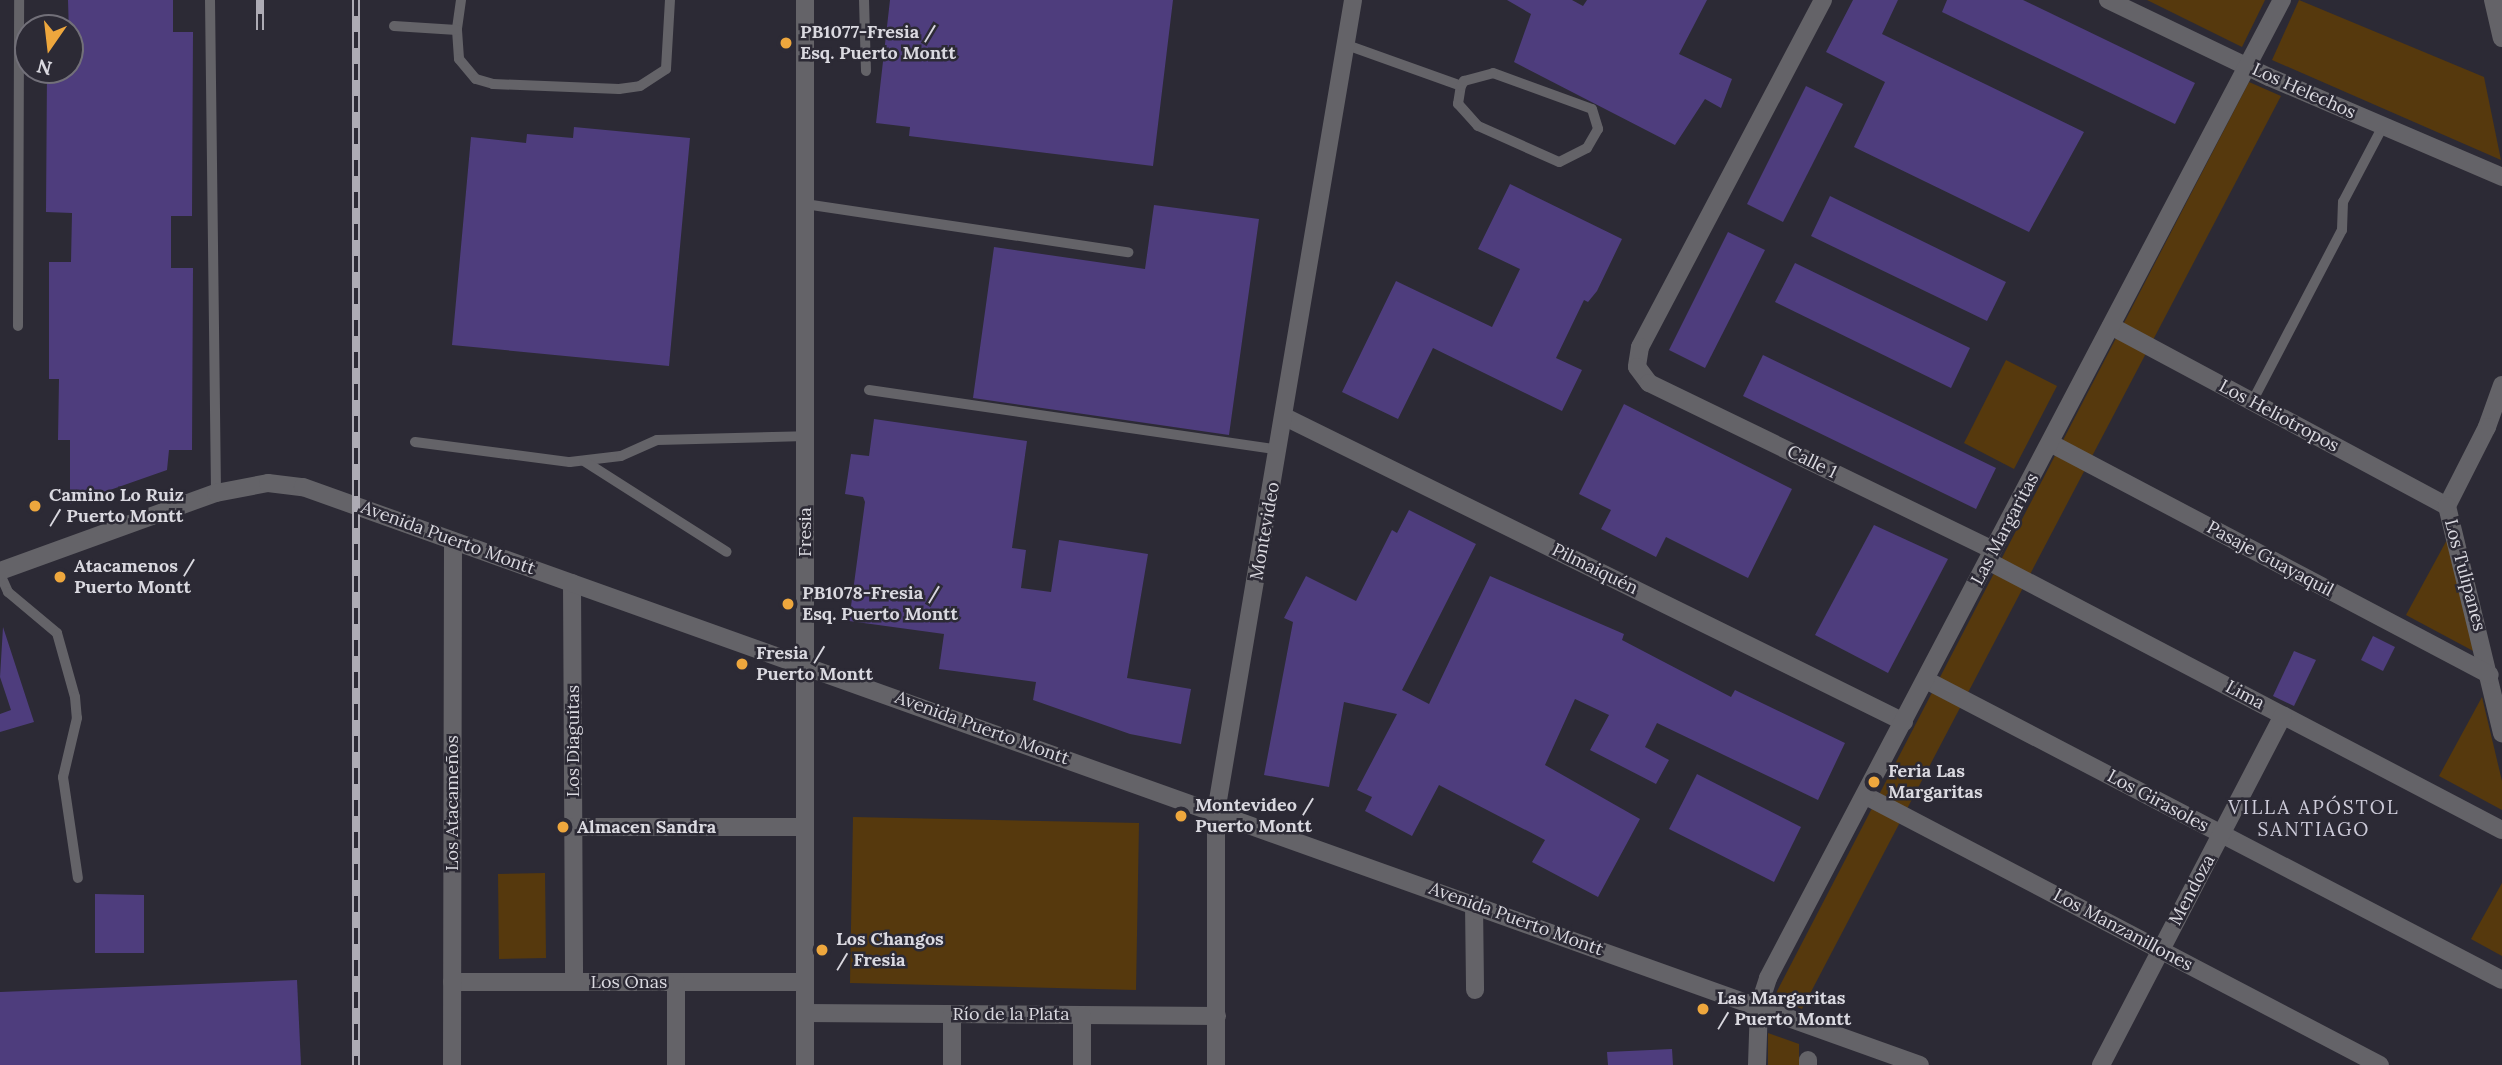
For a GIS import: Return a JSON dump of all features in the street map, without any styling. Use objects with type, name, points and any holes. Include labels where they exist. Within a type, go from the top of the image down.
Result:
[{"type":"street","name":"Fresia","points":[[805,0],[805,1065]]},
{"type":"street","name":"Montevideo","points":[[1216,1065],[1216,812],[1285,417],[1353,0]]},
{"type":"street","name":"Calle 1","points":[[1823,0],[1640,347],[1637,366],[1649,383],[1991,555]]},
{"type":"street","name":"Los Helechos","points":[[2108,0],[2247,67],[2502,177]]},
{"type":"street","name":"Las Margaritas","points":[[1757,1065],[1759,1006],[1768,978],[2282,0]]},
{"type":"street","points":[[2493,0],[2502,38]]},
{"type":"street","name":"Los Heliotropos","points":[[2111,326],[2447,506]]},
{"type":"street","name":"Los Tulipanes","points":[[2502,385],[2487,426],[2447,506],[2502,733]]},
{"type":"street","name":"Pilmaiquén","points":[[1285,417],[1904,722]]},
{"type":"street","name":"Pasaje Guayaquil","points":[[2050,443],[2490,675]]},
{"type":"street","name":"Avenida Puerto Montt","points":[[0,572],[216,493],[268,483],[303,487],[806,664],[1920,1065]]},
{"type":"street","name":"Los Atacameños","points":[[452,1065],[453,541]]},
{"type":"street","name":"Lima","points":[[1991,555],[2283,715],[2502,830]]},
{"type":"street","name":"Los Diaguitas","points":[[572,583],[575,982]]},
{"type":"street","name":"Los Girasoles","points":[[1926,680],[2502,980]]},
{"type":"street","name":"Mendoza","points":[[2101,1065],[2283,715]]},
{"type":"street","name":"Los Manzanillones","points":[[1866,796],[2380,1065]]},
{"type":"street","points":[[573,827],[805,827]]},
{"type":"street","points":[[1474,905],[1475,990]]},
{"type":"street","name":"Los Onas","points":[[452,982],[805,982]]},
{"type":"street","points":[[676,982],[676,1065]]},
{"type":"street","name":"Río de la Plata","points":[[805,1013],[1217,1016]]},
{"type":"street","points":[[952,1014],[952,1065]]},
{"type":"street","points":[[1082,1015],[1082,1065]]},
{"type":"lane","points":[[18,326],[19,0]]},
{"type":"lane","points":[[210,0],[216,493]]},
{"type":"lane","points":[[461,0],[457,30],[459,58],[476,79],[493,84],[640,86],[666,69],[670,0]]},
{"type":"lane","points":[[863,0],[866,71]]},
{"type":"lane","points":[[394,26],[457,30]]},
{"type":"lane","points":[[1344,44],[1461,86]]},
{"type":"lane","points":[[1479,75],[1507,76],[1592,109],[1598,129],[1576,157],[1559,162],[1546,159],[1466,115],[1458,104],[1461,86],[1479,75]]},
{"type":"lane","points":[[2252,402],[2342,230],[2343,202],[2383,126]]},
{"type":"lane","points":[[804,204],[1128,252]]},
{"type":"lane","points":[[869,390],[1279,450]]},
{"type":"lane","points":[[415,442],[584,461],[621,456],[657,440],[805,436]]},
{"type":"lane","points":[[584,461],[727,552]]},
{"type":"lane","points":[[0,572],[8,592],[57,633],[75,697],[77,718],[62,776],[78,878]]},
{"type":"shaded area","points":[[2147,0],[2265,0],[2242,47]]},
{"type":"shaded area","points":[[2299,0],[2484,77],[2501,160],[2272,60]]},
{"type":"shaded area","points":[[2249,82],[2281,96],[1802,1009],[1774,997]]},
{"type":"shaded area","points":[[2006,360],[2057,386],[2014,469],[1964,443]]},
{"type":"shaded area","points":[[2449,536],[2477,653],[2406,615]]},
{"type":"shaded area","points":[[2482,697],[2502,781],[2502,810],[2439,776]]},
{"type":"shaded area","points":[[853,817],[1139,823],[1136,990],[850,983]]},
{"type":"shaded area","points":[[545,873],[546,958],[499,959],[498,874]]},
{"type":"shaded area","points":[[2502,883],[2502,956],[2471,939]]},
{"type":"shaded area","points":[[1768,1033],[1799,1044],[1799,1065],[1768,1065]]},
{"type":"building","points":[[68,0],[173,0],[173,32],[193,32],[192,216],[171,216],[171,268],[193,268],[192,450],[169,450],[167,470],[70,504],[70,440],[58,440],[59,379],[49,379],[49,262],[71,262],[72,213],[46,212],[47,84],[84,84],[84,14],[68,14]]},
{"type":"building","points":[[890,0],[1173,0],[1153,166],[909,136],[910,127],[876,123]]},
{"type":"building","points":[[1507,0],[1572,0],[1583,6],[1587,0],[1707,0],[1679,54],[1732,79],[1721,108],[1705,99],[1675,145],[1514,62],[1531,14]]},
{"type":"building","points":[[1853,0],[1898,0],[1882,34],[2084,132],[2029,232],[1854,147],[1885,82],[1826,52]]},
{"type":"building","points":[[1947,0],[2023,0],[2195,83],[2175,124],[1942,12]]},
{"type":"building","points":[[1806,86],[1843,104],[1783,222],[1747,204]]},
{"type":"building","points":[[574,127],[690,138],[669,366],[452,345],[471,137],[526,143],[527,134],[573,138]]},
{"type":"building","points":[[1510,184],[1622,239],[1597,291],[1588,302],[1584,300],[1556,358],[1582,370],[1562,411],[1433,348],[1398,419],[1342,392],[1396,281],[1492,327],[1520,269],[1478,249]]},
{"type":"building","points":[[1830,196],[2006,282],[1987,321],[1811,236]]},
{"type":"building","points":[[1154,205],[1259,219],[1229,435],[973,398],[994,247],[1145,269]]},
{"type":"building","points":[[1728,232],[1765,250],[1705,368],[1669,350]]},
{"type":"building","points":[[1795,263],[1970,348],[1951,388],[1775,302]]},
{"type":"building","points":[[1763,355],[1996,468],[1976,509],[1743,396]]},
{"type":"building","points":[[1624,404],[1792,489],[1748,578],[1666,537],[1656,557],[1601,529],[1611,510],[1579,494]]},
{"type":"building","points":[[874,419],[1027,441],[1012,548],[1026,550],[1021,588],[1051,592],[1059,540],[1148,554],[1127,678],[1191,689],[1181,744],[1130,734],[1033,700],[1036,682],[939,669],[944,634],[849,621],[865,502],[863,497],[845,494],[851,454],[869,456]]},
{"type":"building","points":[[1409,510],[1476,544],[1402,690],[1429,704],[1490,576],[1624,634],[1622,640],[1731,697],[1735,690],[1845,743],[1818,800],[1657,723],[1645,747],[1669,760],[1656,784],[1590,750],[1609,715],[1575,699],[1545,765],[1640,819],[1598,897],[1532,862],[1545,840],[1439,785],[1412,836],[1365,811],[1372,797],[1357,790],[1397,714],[1344,702],[1329,787],[1264,775],[1293,622],[1284,618],[1306,576],[1356,601],[1392,530],[1397,533]]},
{"type":"building","points":[[1874,525],[1948,559],[1888,673],[1815,635]]},
{"type":"building","points":[[3,627],[34,722],[0,732],[0,714],[11,710],[0,677]]},
{"type":"building","points":[[2373,636],[2395,647],[2383,671],[2361,660]]},
{"type":"building","points":[[2294,651],[2316,660],[2294,706],[2273,696]]},
{"type":"building","points":[[1697,774],[1801,827],[1774,882],[1669,829]]},
{"type":"building","points":[[95,894],[144,895],[144,953],[95,953]]},
{"type":"building","points":[[297,980],[301,1065],[0,1065],[0,992]]},
{"type":"building","points":[[1672,1049],[1673,1065],[1608,1065],[1607,1052]]},
{"type":"railway","points":[[260,0],[260,30]]},
{"type":"railway","points":[[356,0],[356,1065]]},
{"type":"place","name":"PB1077-Fresia / Esq. Puerto Montt","points":[[786,43]]},
{"type":"place","name":"Camino Lo Ruiz / Puerto Montt","points":[[35,506]]},
{"type":"place","name":"Atacamenos / Puerto Montt","points":[[60,577]]},
{"type":"place","name":"PB1078-Fresia / Esq. Puerto Montt","points":[[788,604]]},
{"type":"place","name":"Fresia / Puerto Montt","points":[[742,664]]},
{"type":"place","name":"Feria Las Margaritas","points":[[1874,782]]},
{"type":"place","name":"Montevideo / Puerto Montt","points":[[1181,816]]},
{"type":"place","name":"Almacen Sandra","points":[[563,827]]},
{"type":"place","name":"Los Changos / Fresia","points":[[822,950]]},
{"type":"place","name":"Las Margaritas / Puerto Montt","points":[[1703,1009]]},
{"type":"district","name":"VILLA APÓSTOL SANTIAGO","points":[[2314,819]]}]
